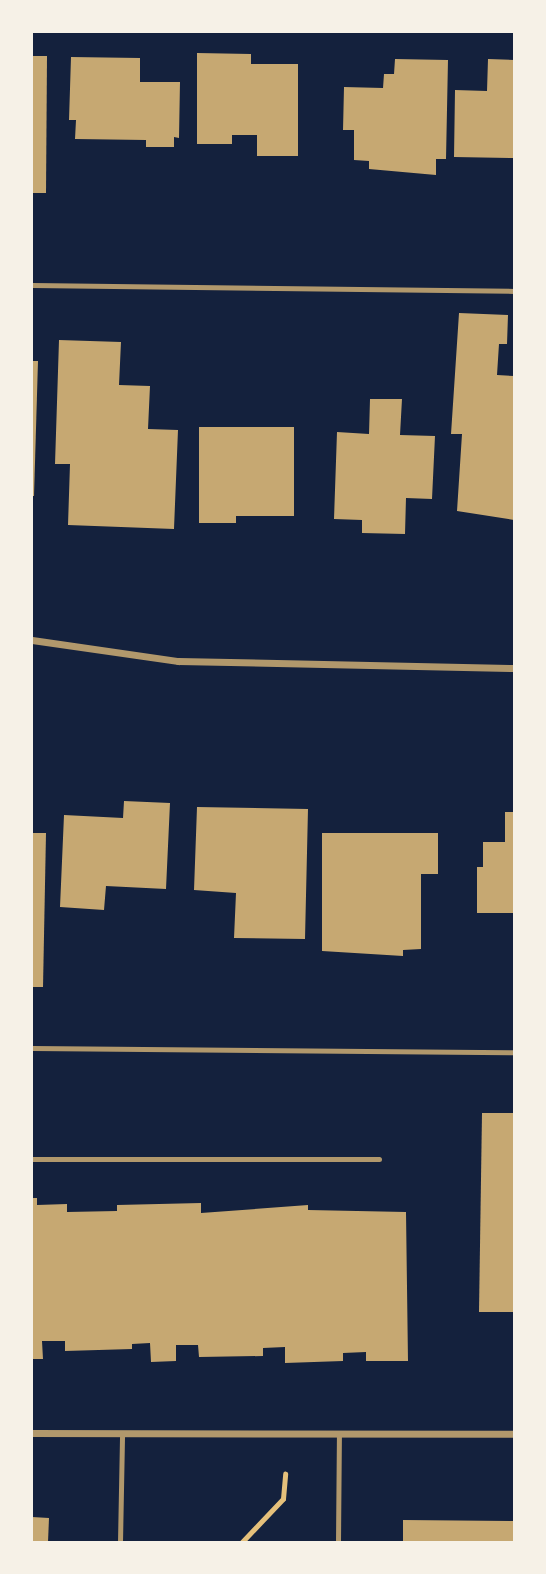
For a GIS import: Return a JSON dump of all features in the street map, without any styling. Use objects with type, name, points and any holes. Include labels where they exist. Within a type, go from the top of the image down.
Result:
[{"type":"street","points":[[32,640],[178,661],[514,668]]},
{"type":"street","points":[[32,1433],[514,1434]]},
{"type":"lane","points":[[32,285],[514,291]]},
{"type":"lane","points":[[32,1048],[514,1052]]},
{"type":"lane","points":[[32,1159],[379,1159]]},
{"type":"lane","points":[[120,1542],[122,1434]]},
{"type":"lane","points":[[338,1542],[339,1434]]},
{"type":"path","points":[[242,1542],[282,1499],[285,1474]]},
{"type":"building","points":[[197,53],[251,54],[251,64],[298,64],[298,156],[257,156],[257,135],[232,135],[232,144],[197,144]]},
{"type":"building","points":[[32,56],[47,56],[46,193],[32,193]]},
{"type":"building","points":[[71,57],[140,58],[140,82],[180,82],[179,138],[174,137],[174,147],[146,147],[146,140],[75,139],[76,120],[69,120]]},
{"type":"building","points":[[395,59],[448,60],[446,159],[436,159],[436,175],[369,169],[369,161],[354,160],[354,130],[343,130],[344,87],[383,88],[384,74],[394,74]]},
{"type":"building","points":[[488,59],[514,60],[514,158],[454,157],[455,90],[487,91]]},
{"type":"building","points":[[459,313],[508,315],[507,344],[499,344],[497,375],[514,376],[514,520],[457,511],[462,434],[451,434]]},
{"type":"building","points":[[59,340],[121,342],[119,385],[150,386],[148,429],[178,430],[174,529],[68,525],[70,464],[55,464]]},
{"type":"building","points":[[32,361],[38,361],[34,496],[32,496]]},
{"type":"building","points":[[370,399],[402,399],[400,435],[435,436],[432,499],[406,498],[405,534],[362,533],[362,520],[334,519],[337,432],[369,434]]},
{"type":"building","points":[[199,427],[294,427],[294,516],[236,516],[236,523],[199,523]]},
{"type":"building","points":[[124,801],[170,803],[166,889],[106,886],[104,910],[60,907],[64,815],[123,818]]},
{"type":"building","points":[[197,807],[308,809],[305,939],[234,938],[236,893],[194,890]]},
{"type":"building","points":[[505,812],[514,812],[514,913],[477,913],[477,867],[483,867],[483,842],[505,842]]},
{"type":"building","points":[[32,833],[46,833],[43,987],[32,987]]},
{"type":"building","points":[[322,833],[438,833],[438,874],[421,874],[421,949],[403,950],[403,956],[322,951]]},
{"type":"building","points":[[482,1113],[514,1113],[514,1312],[479,1312]]},
{"type":"building","points":[[32,1198],[37,1198],[37,1205],[67,1204],[67,1212],[117,1211],[117,1205],[201,1203],[201,1213],[308,1205],[308,1210],[406,1212],[408,1361],[366,1361],[366,1352],[343,1353],[343,1361],[285,1363],[285,1347],[263,1348],[263,1356],[199,1357],[198,1345],[176,1345],[176,1361],[151,1362],[150,1343],[132,1344],[132,1349],[65,1351],[65,1341],[42,1341],[43,1359],[32,1359]]},
{"type":"building","points":[[32,1517],[49,1518],[48,1542],[32,1542]]},
{"type":"building","points":[[403,1520],[514,1521],[514,1542],[403,1542]]}]
